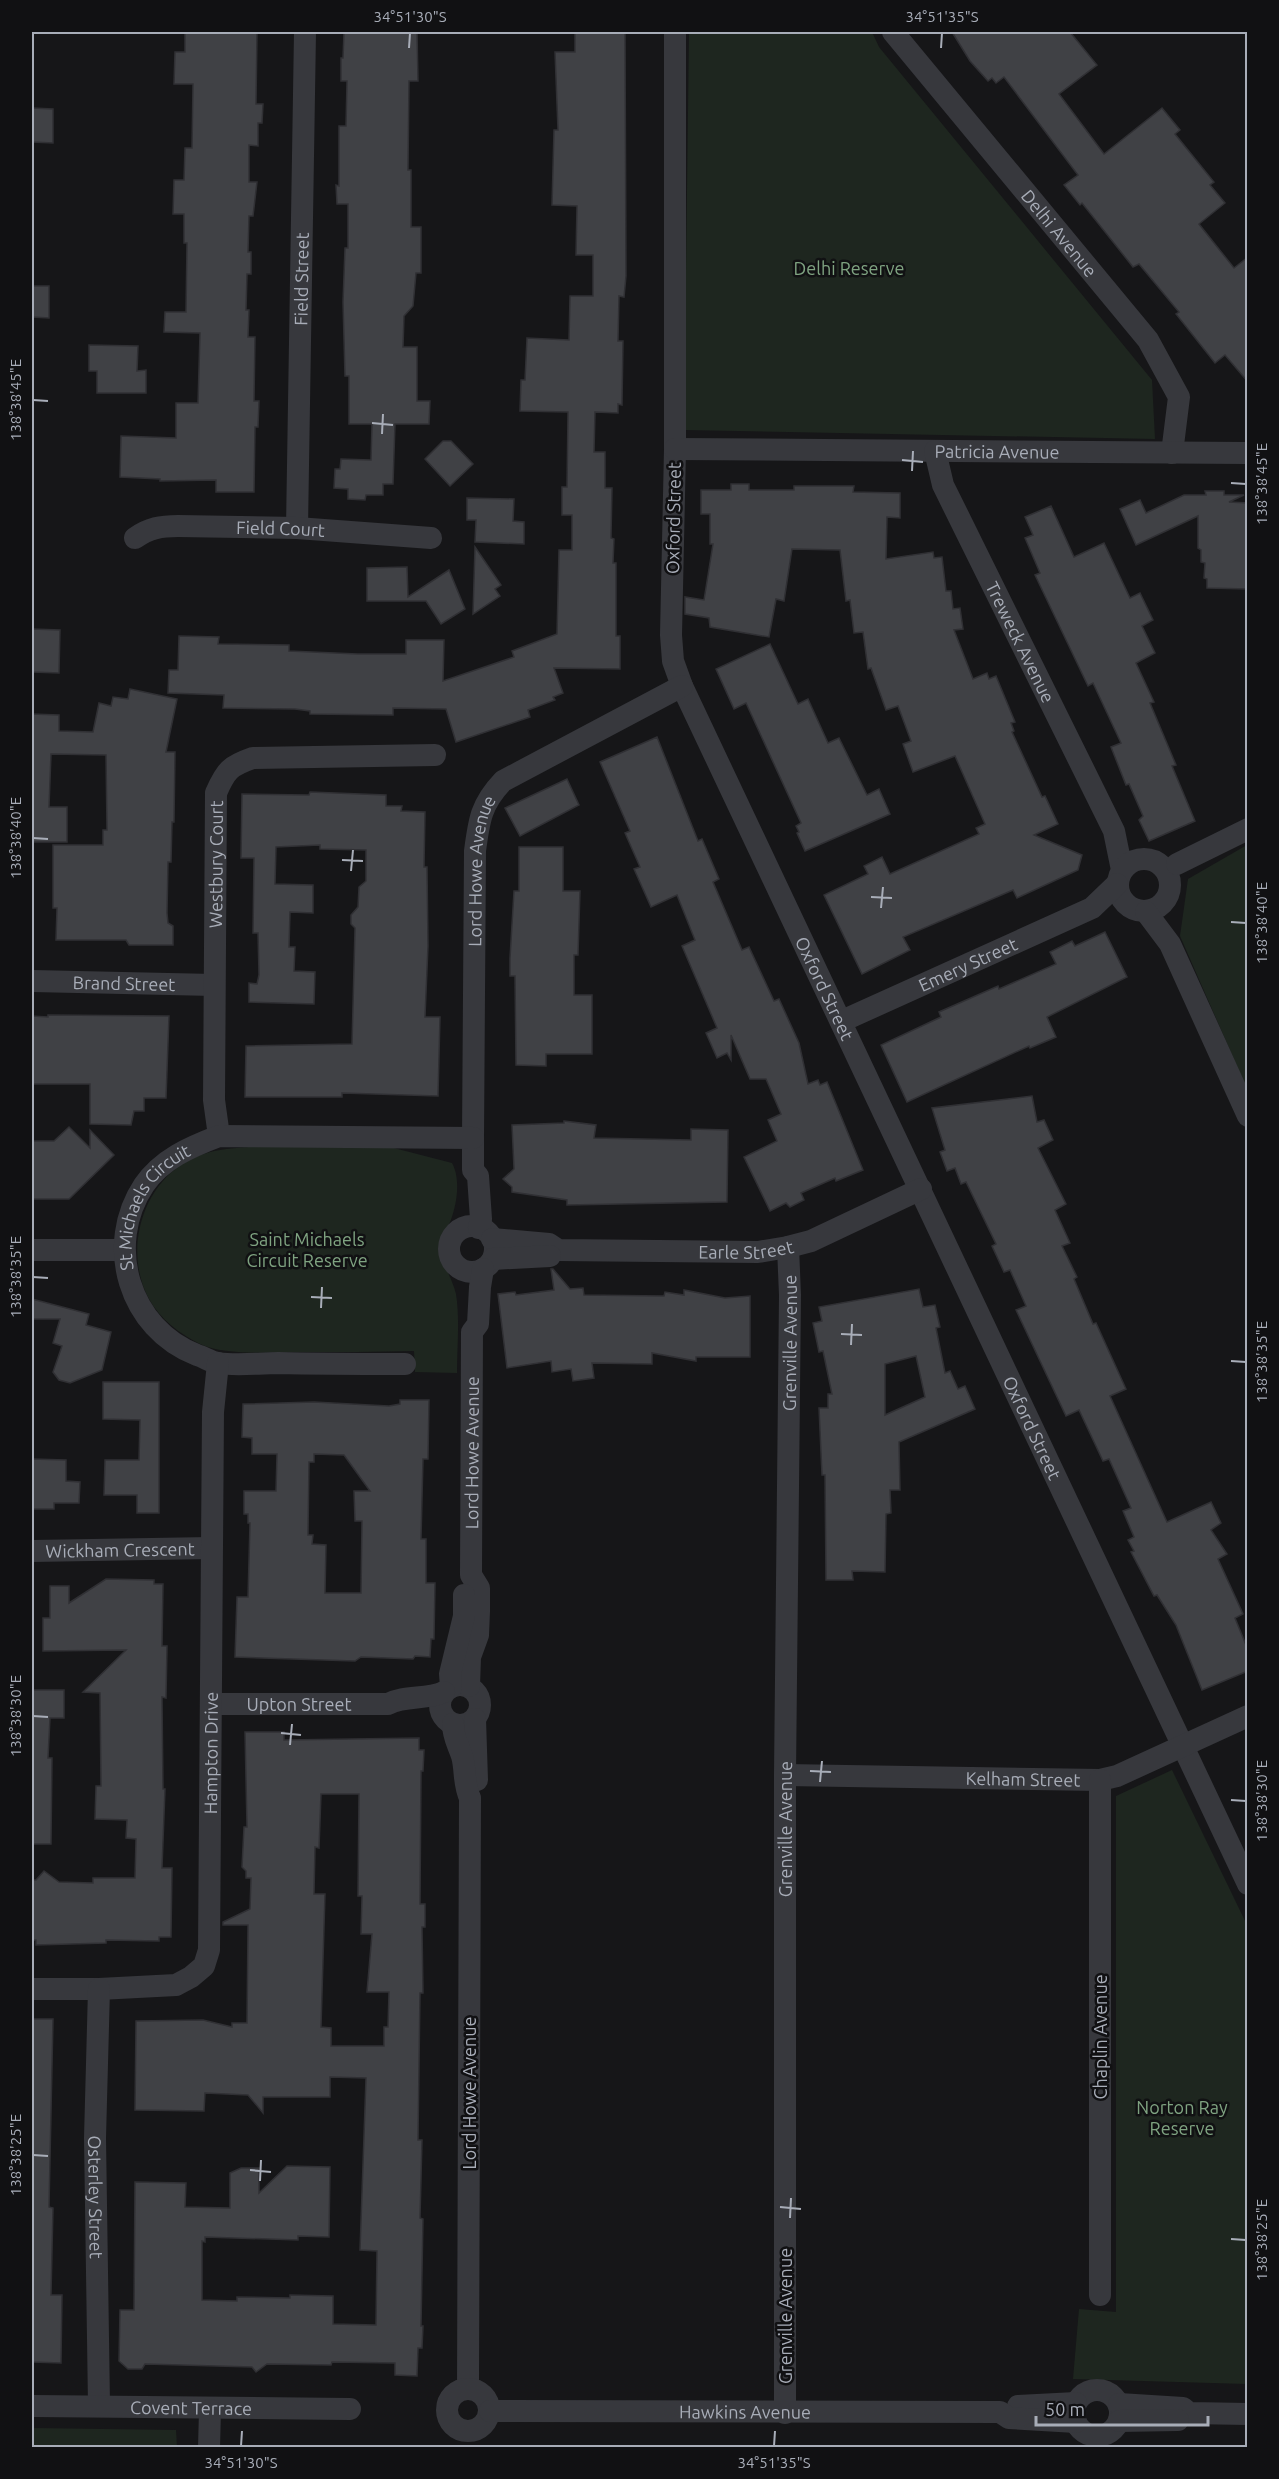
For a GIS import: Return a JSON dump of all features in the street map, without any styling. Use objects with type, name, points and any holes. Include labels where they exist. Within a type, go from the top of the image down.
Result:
[{"type":"street","name":"Field Street","points":[[297,528],[305,32]]},
{"type":"street","name":"Oxford Street","points":[[675,32],[675,449],[671,635],[673,661],[682,686],[1248,1884]]},
{"type":"street","name":"Delhi Avenue","points":[[893,32],[1148,340],[1179,397],[1172,453]]},
{"type":"street","name":"Patricia Avenue","points":[[675,449],[1248,453]]},
{"type":"street","name":"Treweck Avenue","points":[[934,451],[943,485],[1114,831],[1127,871]]},
{"type":"street","name":"Field Court","points":[[135,538],[147,530],[161,526],[297,528],[431,538]]},
{"type":"street","name":"Lord Howe Avenue","points":[[468,2388],[470,1798],[465,1786],[463,1758],[453,1736],[457,1719],[440,1704],[455,1688],[450,1674],[464,1616],[464,1585],[471,1575],[472,1332],[478,1324],[480,1287],[478,1249],[468,1176],[473,1170],[475,851],[479,818],[489,796],[503,781],[682,686]]},
{"type":"street","name":"Westbury Court","points":[[219,1136],[214,1100],[216,793],[224,774],[234,765],[253,758],[435,755]]},
{"type":"street","points":[[1177,864],[1248,829]]},
{"type":"street","points":[[1146,907],[1170,891],[1170,880],[1160,863],[1127,871],[1120,897],[1146,907],[1170,944],[1248,1116]]},
{"type":"street","name":"Emery Street","points":[[842,1021],[1092,908],[1127,871]]},
{"type":"street","name":"Emery Street","points":[[1092,908],[1146,907]]},
{"type":"street","name":"Brand Street","points":[[32,981],[214,985]]},
{"type":"street","name":"St Michaels Circuit","points":[[405,1364],[218,1363],[188,1351],[165,1337],[148,1319],[135,1298],[127,1275],[124,1250],[127,1224],[134,1203],[145,1184],[160,1167],[186,1149],[219,1136],[473,1138]]},
{"type":"street","name":"Earle Street","points":[[478,1249],[549,1244],[558,1250],[758,1252],[811,1241],[921,1189]]},
{"type":"street","name":"Grenville Avenue","points":[[785,2413],[785,1775],[790,1295],[788,1247]]},
{"type":"street","points":[[32,1250],[124,1250]]},
{"type":"street","name":"Hampton Drive","points":[[32,1989],[99,1989],[176,1985],[192,1977],[204,1966],[209,1950],[213,1412],[218,1363]]},
{"type":"street","name":"Wickham Crescent","points":[[32,1551],[211,1548]]},
{"type":"street","points":[[455,1688],[474,1690],[480,1701],[480,1707],[457,1719]]},
{"type":"street","name":"Upton Street","points":[[211,1704],[388,1704],[396,1700],[433,1697],[455,1688]]},
{"type":"street","name":"Upton Street","points":[[388,1704],[396,1709],[457,1719]]},
{"type":"street","name":"Kelham Street","points":[[785,1775],[1100,1780],[1117,1776],[1248,1716]]},
{"type":"street","name":"Chaplin Avenue","points":[[1100,1780],[1100,2295]]},
{"type":"street","name":"Osterley Street","points":[[99,1989],[95,2138],[99,2405]]},
{"type":"street","points":[[468,2388],[482,2393],[488,2401],[490,2411],[483,2426],[468,2440],[454,2426],[447,2414],[449,2400],[454,2394],[468,2388]]},
{"type":"street","name":"Covent Terrace","points":[[32,2406],[99,2405],[210,2410],[350,2409]]},
{"type":"street","name":"Hawkins Avenue","points":[[490,2411],[1000,2412],[1009,2418],[1097,2426],[1183,2408],[1189,2413],[1248,2414]]},
{"type":"street","points":[[209,2448],[210,2410]]},
{"type":"green space","name":"Delhi Reserve","points":[[689,32],[872,32],[879,47],[1152,380],[1155,439],[684,430]]},
{"type":"green space","points":[[1247,845],[1247,1089],[1180,936],[1188,879]]},
{"type":"green space","name":"Saint Michaels Circuit Reserve","points":[[265,1146],[390,1147],[452,1163],[457,1178],[457,1196],[440,1251],[456,1294],[457,1373],[415,1372],[414,1351],[262,1353],[211,1348],[178,1331],[159,1313],[149,1299],[138,1263],[140,1226],[155,1192],[167,1177],[191,1159],[222,1150]]},
{"type":"green space","name":"Norton Ray Reserve","points":[[1172,1770],[1247,1925],[1247,2384],[1073,2379],[1079,2309],[1116,2312],[1116,1796]]},
{"type":"green space","points":[[32,2428],[176,2430],[177,2447],[32,2447]]},
{"type":"building","points":[[185,32],[257,32],[256,104],[263,104],[262,123],[258,123],[258,146],[249,145],[249,182],[257,182],[253,216],[249,216],[248,252],[251,252],[251,274],[247,274],[246,310],[249,310],[248,337],[255,337],[254,401],[259,401],[258,427],[255,427],[254,492],[216,492],[216,480],[160,481],[160,479],[120,477],[121,436],[176,438],[176,403],[198,403],[200,333],[164,332],[165,312],[186,312],[187,243],[184,243],[184,214],[173,214],[174,180],[184,180],[185,148],[192,148],[193,84],[174,84],[175,52],[185,52]]},
{"type":"building","points":[[344,32],[417,32],[418,81],[409,81],[408,170],[411,170],[411,227],[421,227],[421,273],[416,273],[413,306],[404,316],[403,347],[417,347],[417,401],[430,401],[429,424],[395,424],[393,484],[383,484],[383,495],[366,495],[365,500],[348,499],[348,489],[334,488],[335,469],[340,469],[341,459],[371,460],[372,424],[349,424],[349,376],[345,376],[343,302],[345,248],[348,248],[348,204],[337,204],[336,185],[339,186],[339,126],[346,126],[347,81],[341,81]]},
{"type":"building","points":[[575,32],[625,32],[626,276],[624,297],[619,296],[618,341],[623,341],[622,405],[618,404],[618,413],[595,412],[594,452],[605,452],[605,488],[612,488],[611,538],[614,539],[613,563],[616,563],[616,636],[620,636],[620,669],[554,668],[563,693],[553,697],[555,700],[528,710],[530,717],[456,742],[446,709],[393,708],[393,715],[310,714],[310,711],[295,709],[223,708],[224,695],[168,693],[169,670],[178,670],[179,636],[219,637],[218,644],[289,645],[289,651],[358,654],[406,654],[406,640],[444,640],[443,681],[514,657],[512,651],[557,634],[559,550],[572,550],[572,515],[562,515],[562,487],[567,487],[568,412],[520,411],[521,380],[525,380],[527,338],[569,340],[570,296],[593,296],[593,255],[576,255],[577,206],[552,205],[554,130],[558,130],[555,52],[575,52]]},
{"type":"building","points":[[952,32],[1070,32],[1097,65],[1059,94],[1104,154],[1162,108],[1180,130],[1175,134],[1214,182],[1210,185],[1225,203],[1199,224],[1234,268],[1248,257],[1248,382],[1225,355],[1215,363],[1176,314],[1179,312],[1139,264],[1133,267],[1082,203],[1080,205],[1064,185],[1078,175],[1004,77],[996,83],[992,78],[988,81],[970,61]]},
{"type":"building","points":[[32,108],[53,109],[53,143],[32,142]]},
{"type":"building","points":[[32,286],[49,286],[49,318],[32,317]]},
{"type":"building","points":[[89,345],[138,346],[137,371],[146,370],[146,393],[97,393],[97,371],[89,371]]},
{"type":"building","points":[[443,441],[451,441],[473,464],[450,486],[425,459]]},
{"type":"building","points":[[731,484],[749,484],[749,490],[794,490],[794,486],[854,486],[853,492],[900,493],[900,518],[887,517],[886,559],[933,552],[934,558],[942,557],[946,591],[951,591],[953,609],[960,608],[963,629],[954,630],[973,679],[987,673],[989,679],[996,676],[1015,722],[1011,723],[1014,731],[1012,732],[1042,797],[1045,796],[1058,824],[1034,835],[1082,855],[1078,870],[1017,898],[1013,890],[903,937],[910,950],[862,974],[824,895],[868,874],[864,866],[882,857],[890,874],[979,834],[976,828],[985,824],[955,756],[913,772],[903,744],[911,741],[898,706],[886,710],[871,668],[868,669],[863,632],[854,633],[850,600],[846,601],[840,550],[792,549],[784,601],[776,599],[769,637],[710,627],[709,618],[685,614],[685,597],[704,600],[713,544],[710,544],[710,514],[701,514],[701,490],[731,490]]},
{"type":"building","points":[[1205,491],[1224,491],[1224,495],[1244,495],[1229,502],[1248,503],[1248,589],[1207,588],[1207,579],[1204,578],[1205,563],[1201,562],[1201,550],[1198,548],[1198,516],[1136,545],[1120,509],[1140,500],[1146,513],[1184,495],[1206,495]]},
{"type":"building","points":[[467,498],[514,499],[513,521],[524,522],[524,544],[475,542],[476,520],[467,520]]},
{"type":"building","points":[[1051,506],[1074,557],[1104,543],[1130,598],[1140,593],[1153,620],[1142,626],[1155,653],[1136,663],[1154,702],[1150,703],[1176,765],[1172,766],[1195,821],[1149,841],[1139,820],[1143,816],[1129,784],[1126,785],[1111,747],[1121,743],[1093,683],[1088,686],[1035,575],[1040,573],[1025,538],[1033,535],[1025,517]]},
{"type":"building","points":[[475,547],[501,585],[495,589],[500,596],[473,614]]},
{"type":"building","points":[[407,567],[408,597],[449,570],[465,609],[441,624],[426,601],[367,601],[367,568]]},
{"type":"building","points":[[32,629],[60,630],[59,673],[32,672]]},
{"type":"building","points":[[770,644],[798,704],[808,699],[828,743],[839,738],[867,795],[879,789],[890,814],[805,851],[796,826],[801,823],[746,703],[734,709],[716,669]]},
{"type":"building","points":[[130,689],[177,699],[166,752],[175,752],[174,822],[172,822],[171,862],[168,862],[167,913],[168,923],[173,926],[173,945],[129,945],[126,940],[56,940],[57,908],[53,908],[53,845],[103,845],[103,830],[107,830],[106,755],[51,754],[49,807],[67,807],[67,842],[32,842],[32,714],[59,715],[59,731],[93,732],[99,703],[111,706],[113,697],[128,699]]},
{"type":"building","points":[[657,737],[698,841],[702,839],[719,879],[713,882],[742,950],[749,947],[774,1001],[779,999],[799,1043],[808,1084],[818,1080],[820,1085],[827,1082],[863,1170],[836,1181],[835,1178],[801,1193],[804,1200],[790,1207],[786,1203],[770,1211],[744,1157],[777,1141],[768,1120],[781,1114],[766,1079],[750,1079],[731,1035],[731,1060],[727,1053],[717,1058],[706,1033],[717,1028],[682,946],[695,940],[677,895],[651,907],[634,869],[640,867],[625,833],[630,831],[600,762]]},
{"type":"building","points":[[567,779],[579,805],[520,836],[505,808]]},
{"type":"building","points":[[310,792],[386,795],[386,806],[402,806],[401,811],[425,812],[424,867],[427,867],[428,946],[425,1017],[440,1017],[438,1096],[342,1093],[342,1097],[245,1097],[246,1046],[352,1044],[355,928],[351,924],[351,915],[358,907],[359,887],[366,881],[366,850],[320,849],[320,845],[276,847],[275,884],[313,885],[313,913],[290,912],[289,947],[295,947],[294,971],[315,972],[314,1004],[249,1002],[249,983],[257,984],[259,975],[258,933],[253,933],[254,858],[241,858],[242,794],[309,795]]},
{"type":"building","points":[[519,847],[563,847],[563,891],[580,891],[578,955],[574,955],[574,995],[592,995],[592,1054],[546,1054],[546,1066],[516,1065],[515,976],[510,976],[510,958],[514,891],[519,891]]},
{"type":"building","points":[[1105,932],[1127,977],[1047,1017],[1056,1037],[1030,1048],[1029,1046],[907,1102],[881,1045],[941,1017],[939,1012],[1056,964],[1050,952],[1072,941],[1075,946]]},
{"type":"building","points":[[48,1015],[169,1016],[166,1098],[144,1098],[144,1111],[134,1111],[131,1125],[90,1124],[90,1084],[32,1084],[32,1016],[48,1017]]},
{"type":"building","points":[[1032,1096],[1037,1122],[1044,1120],[1053,1140],[1038,1148],[1066,1204],[1055,1210],[1070,1243],[1062,1246],[1077,1277],[1074,1279],[1093,1324],[1096,1323],[1126,1389],[1110,1396],[1167,1522],[1211,1502],[1221,1523],[1211,1530],[1227,1554],[1218,1559],[1243,1614],[1235,1618],[1248,1650],[1248,1671],[1202,1690],[1176,1625],[1157,1595],[1154,1596],[1131,1552],[1134,1551],[1128,1540],[1134,1537],[1123,1511],[1131,1508],[1109,1459],[1103,1461],[1079,1410],[1066,1416],[1016,1310],[1026,1306],[1010,1270],[1004,1272],[992,1246],[996,1244],[966,1182],[961,1184],[955,1168],[947,1171],[940,1152],[945,1150],[932,1108]]},
{"type":"building","points":[[564,1121],[596,1125],[594,1138],[691,1140],[691,1129],[728,1130],[727,1202],[567,1205],[567,1200],[512,1192],[512,1187],[503,1179],[514,1169],[512,1125],[564,1123]]},
{"type":"building","points":[[69,1127],[90,1148],[90,1130],[114,1155],[69,1199],[32,1199],[32,1141],[54,1141]]},
{"type":"building","points":[[551,1269],[570,1289],[583,1288],[584,1295],[664,1296],[665,1292],[684,1295],[684,1290],[725,1298],[750,1296],[750,1357],[696,1357],[696,1361],[652,1353],[652,1364],[592,1363],[594,1378],[573,1381],[571,1369],[552,1372],[551,1361],[507,1368],[498,1294],[515,1292],[516,1295],[554,1290]]},
{"type":"building","points":[[919,1289],[923,1307],[935,1305],[940,1327],[936,1328],[945,1373],[950,1371],[958,1389],[965,1386],[975,1409],[899,1442],[900,1490],[890,1490],[891,1513],[886,1514],[885,1572],[852,1571],[853,1580],[826,1580],[825,1475],[822,1475],[819,1408],[828,1408],[828,1394],[832,1394],[823,1351],[819,1352],[813,1323],[822,1321],[819,1307]],"holes":[[[916,1356],[925,1397],[885,1415],[885,1364]]]},
{"type":"building","points":[[32,1299],[89,1314],[86,1325],[111,1332],[102,1370],[70,1383],[59,1380],[53,1372],[62,1346],[53,1343],[60,1319],[32,1319]]},
{"type":"building","points":[[103,1382],[159,1382],[159,1513],[137,1513],[137,1495],[104,1495],[105,1460],[139,1460],[140,1420],[103,1419]]},
{"type":"building","points":[[400,1400],[429,1400],[428,1459],[423,1459],[421,1539],[426,1539],[426,1583],[435,1583],[434,1639],[431,1639],[430,1657],[415,1656],[413,1659],[361,1657],[355,1661],[235,1657],[237,1597],[248,1597],[250,1523],[248,1523],[248,1514],[244,1514],[244,1491],[276,1491],[277,1454],[252,1454],[252,1438],[242,1437],[243,1404],[314,1402],[389,1406],[400,1404]],"holes":[[[314,1454],[344,1455],[370,1491],[354,1491],[355,1521],[362,1521],[361,1593],[325,1593],[326,1545],[312,1544],[313,1535],[308,1535],[309,1462],[314,1462]]]},
{"type":"building","points":[[32,1459],[66,1460],[66,1481],[80,1482],[79,1503],[54,1503],[54,1509],[32,1509]]},
{"type":"building","points":[[106,1579],[154,1580],[154,1584],[163,1584],[162,1646],[167,1646],[166,1698],[162,1697],[163,1789],[165,1789],[162,1868],[172,1868],[171,1937],[159,1937],[159,1941],[106,1940],[106,1943],[36,1945],[36,1940],[32,1940],[32,1880],[36,1880],[44,1871],[59,1882],[93,1883],[93,1878],[135,1878],[136,1839],[126,1838],[127,1820],[95,1819],[96,1786],[101,1786],[100,1693],[83,1692],[126,1650],[43,1651],[43,1618],[50,1618],[50,1586],[69,1586],[69,1603]]},
{"type":"building","points":[[32,1690],[64,1690],[64,1718],[50,1718],[48,1758],[52,1758],[51,1844],[32,1844]]},
{"type":"building","points":[[245,1732],[284,1732],[284,1740],[419,1738],[419,1750],[424,1750],[423,1771],[421,1771],[420,1904],[425,1904],[425,1927],[422,1927],[423,1993],[420,1993],[418,2140],[422,2140],[420,2218],[423,2219],[421,2326],[423,2326],[422,2348],[418,2348],[417,2376],[395,2375],[395,2363],[267,2364],[256,2372],[252,2367],[145,2364],[142,2369],[128,2369],[119,2361],[120,2310],[134,2310],[135,2182],[186,2183],[185,2207],[230,2208],[230,2173],[241,2168],[259,2168],[259,2193],[287,2166],[330,2167],[329,2237],[298,2236],[298,2240],[205,2237],[205,2242],[202,2241],[202,2300],[237,2301],[237,2297],[290,2298],[290,2295],[333,2296],[333,2324],[376,2325],[377,2251],[360,2250],[366,2078],[330,2077],[330,2097],[263,2097],[263,2113],[248,2095],[205,2093],[204,2111],[135,2110],[136,2021],[203,2020],[232,2027],[232,2023],[247,2023],[248,1925],[223,1925],[223,1922],[250,1909],[251,1878],[246,1878],[246,1871],[242,1867],[244,1827],[247,1827]],"holes":[[[321,1794],[359,1794],[358,1896],[362,1896],[361,1934],[372,1934],[367,1992],[389,1992],[388,2027],[384,2027],[384,2046],[331,2046],[331,2028],[321,2027],[325,1894],[314,1894],[315,1847],[319,1848]]]},
{"type":"building","points":[[32,2019],[53,2019],[49,2207],[53,2208],[51,2295],[62,2295],[61,2363],[32,2362]]}]
